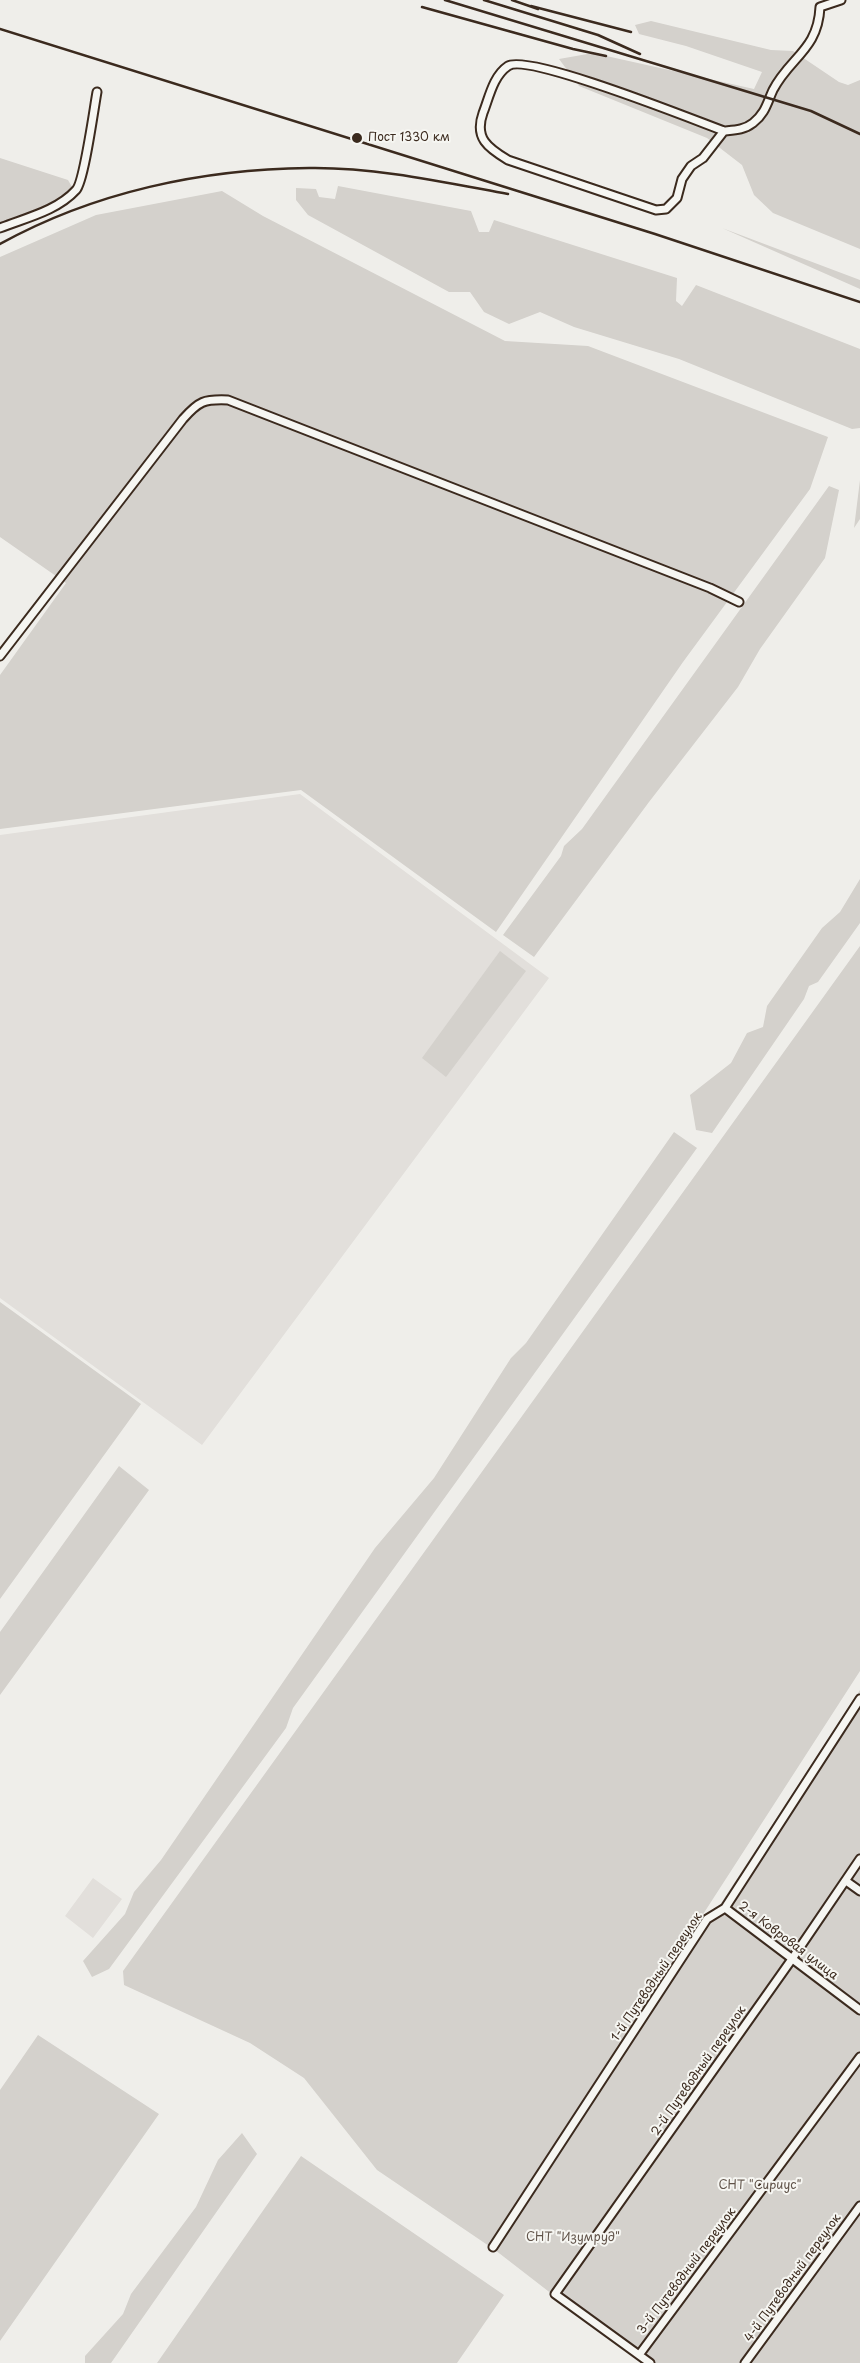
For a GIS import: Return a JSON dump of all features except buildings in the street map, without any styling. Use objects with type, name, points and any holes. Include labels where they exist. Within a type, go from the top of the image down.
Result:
[{"type":"street","points":[[724,131],[703,158],[691,166],[682,179],[676,198],[666,209],[656,210],[508,160],[492,150],[482,139],[480,122],[494,84],[508,66],[520,63],[574,77],[724,131],[740,130],[753,123],[765,111],[774,89],[811,42],[819,23],[820,7],[841,0]]},
{"type":"street","points":[[0,228],[55,206],[77,189],[87,152],[97,92]]},
{"type":"street","points":[[0,656],[182,419],[196,404],[207,400],[228,400],[710,588],[739,602]]},
{"type":"street","name":"1-й Путеводный переулок","points":[[494,2246],[707,1919],[725,1908],[860,1699]]},
{"type":"street","name":"2-й Путеводный переулок","points":[[639,2355],[555,2294],[860,1859]]},
{"type":"street","points":[[846,1881],[860,1891]]},
{"type":"street","name":"2-я Ковровая улица","points":[[725,1908],[860,2010]]},
{"type":"street","name":"3-й Путеводный переулок","points":[[639,2355],[860,2056]]},
{"type":"street","name":"4-й Путеводный переулок","points":[[745,2363],[860,2206]]},
{"type":"street","points":[[639,2355],[650,2363]]},
{"type":"shaded area","points":[[300,794],[549,978],[202,1445],[0,1298],[0,835]]},
{"type":"shaded area","points":[[93,1878],[122,1899],[93,1938],[65,1916]]},
{"type":"green space","points":[[651,21],[771,50],[793,51],[839,82],[848,85],[860,80],[860,249],[773,213],[754,195],[742,165],[707,138],[579,86],[559,59],[593,53],[754,89],[762,72],[686,46],[639,34],[635,25]]},
{"type":"green space","points":[[0,158],[68,180],[75,192],[0,227]]},
{"type":"green space","points":[[338,186],[471,211],[479,232],[489,232],[494,220],[677,278],[676,301],[682,306],[696,285],[860,349],[860,428],[852,429],[679,359],[574,327],[540,312],[509,324],[484,312],[470,292],[449,292],[308,215],[296,200],[296,188],[316,189],[319,197],[335,199]]},
{"type":"green space","points":[[222,191],[263,216],[505,341],[588,346],[828,437],[810,489],[683,662],[496,932],[301,790],[0,829],[0,675],[66,583],[0,537],[0,257],[96,215]]},
{"type":"green space","points":[[722,228],[860,280],[860,289]]},
{"type":"green space","points":[[860,480],[860,519],[854,528]]},
{"type":"green space","points":[[829,486],[839,490],[825,558],[760,649],[738,687],[649,802],[534,957],[503,935],[561,856],[564,846],[582,829]]},
{"type":"green space","points":[[860,879],[860,923],[818,982],[809,986],[804,999],[712,1133],[696,1130],[690,1095],[731,1063],[747,1033],[763,1027],[767,1006],[822,928],[840,912]]},
{"type":"green space","points":[[860,946],[860,1671],[489,2246],[377,2170],[304,2078],[250,2043],[124,1985],[123,1971]]},
{"type":"green space","points":[[500,951],[526,971],[446,1077],[422,1058]]},
{"type":"green space","points":[[674,1132],[697,1148],[293,1708],[286,1728],[109,1969],[92,1977],[83,1961],[125,1914],[134,1892],[161,1860],[375,1548],[434,1478],[511,1358],[526,1343]]},
{"type":"green space","points":[[0,1302],[141,1404],[0,1599]]},
{"type":"green space","points":[[119,1466],[149,1490],[0,1695],[0,1632]]},
{"type":"green space","points":[[860,1690],[860,2363],[641,2363],[495,2250]]},
{"type":"green space","points":[[38,2035],[159,2114],[0,2341],[0,2090]]},
{"type":"green space","points":[[242,2133],[257,2154],[111,2363],[85,2363],[85,2356],[123,2314],[131,2294],[196,2207],[218,2160]]},
{"type":"green space","points":[[301,2156],[504,2295],[457,2363],[157,2363]]},
{"type":"railway","points":[[445,0],[811,111],[860,134]]},
{"type":"railway","points":[[484,0],[598,35],[640,54]]},
{"type":"railway","points":[[512,0],[538,9]]},
{"type":"railway","points":[[531,6],[631,32]]},
{"type":"railway","points":[[422,7],[573,49],[606,56]]},
{"type":"railway","points":[[0,29],[655,234],[860,302]]},
{"type":"railway","points":[[0,244],[73,210],[111,197],[189,179],[269,169],[334,168],[359,170],[434,180],[508,194]]},
{"type":"place","name":"Пост 1330 км","points":[[357,138]]},
{"type":"park label","name":"СНТ \"Сириус\"","points":[[760,2186]]},
{"type":"park label","name":"СНТ \"Изумруд\"","points":[[573,2238]]}]
